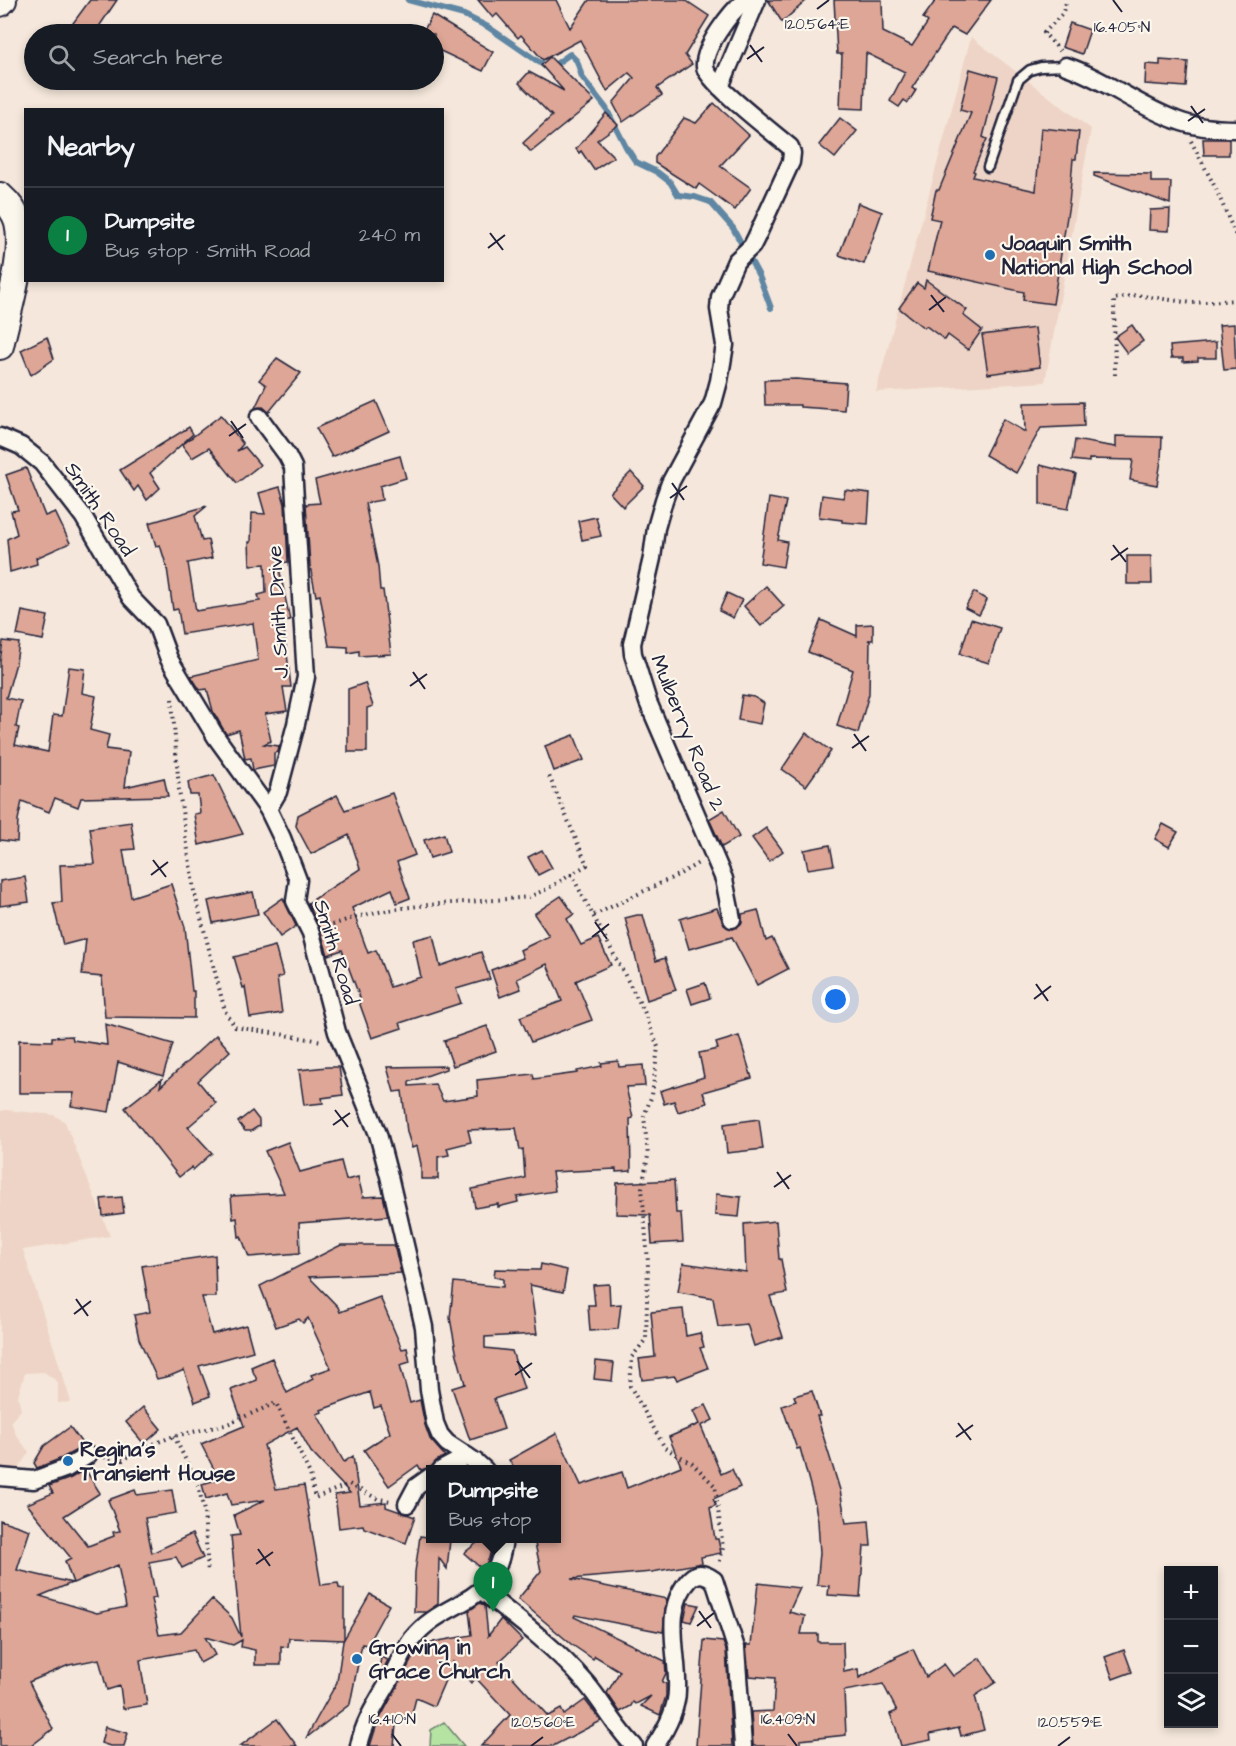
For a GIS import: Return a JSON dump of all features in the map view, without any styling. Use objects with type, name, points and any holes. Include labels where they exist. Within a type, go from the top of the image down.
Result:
[{"type":"main road","points":[[0,196],[14,211],[18,223],[20,254],[0,346]]},
{"type":"street","name":"Mulberry Road 2","points":[[732,919],[724,879],[648,702],[632,644],[664,500],[670,483],[713,403],[719,381],[725,345],[718,309],[720,297],[736,261],[752,246],[791,162],[790,147],[720,87],[705,69],[705,62],[713,42],[724,22],[746,0]]},
{"type":"street","points":[[720,87],[757,0]]},
{"type":"street","points":[[1066,66],[1091,76],[1177,121],[1218,129],[1236,129]]},
{"type":"street","name":"J. Smith Drive","points":[[259,417],[293,467],[306,677],[278,792],[268,809]]},
{"type":"street","name":"Smith Road","points":[[0,437],[21,446],[42,464],[83,516],[131,598],[156,624],[169,659],[216,737],[268,809],[298,880],[295,901],[311,933],[341,1044],[378,1134],[424,1327],[429,1390],[435,1423],[440,1435],[447,1443],[479,1465]]},
{"type":"street","points":[[0,1477],[33,1480],[67,1468],[88,1455]]},
{"type":"street","points":[[450,1465],[467,1456]]},
{"type":"street","points":[[407,1504],[416,1487],[426,1480]]},
{"type":"street","points":[[358,1746],[366,1721],[412,1639],[434,1620],[482,1591],[497,1571],[503,1543]]},
{"type":"street","points":[[655,1746],[665,1730],[677,1692],[673,1625],[680,1590],[692,1576],[700,1574],[707,1575],[714,1580],[736,1648],[743,1746]]},
{"type":"street","points":[[482,1591],[568,1663],[634,1746]]},
{"type":"lane","points":[[988,167],[1018,80],[1030,70],[1066,66]]},
{"type":"path","points":[[1057,49],[1044,33],[1062,14],[1067,0]]},
{"type":"path","points":[[1177,121],[1208,171],[1236,236]]},
{"type":"path","points":[[1115,375],[1114,298],[1136,294],[1192,303],[1236,300]]},
{"type":"path","points":[[172,694],[179,790],[194,891],[229,1020],[235,1027],[341,1044]]},
{"type":"path","points":[[311,933],[349,918],[376,913],[529,897],[587,865],[549,776]]},
{"type":"path","points":[[594,915],[680,874],[713,853]]},
{"type":"path","points":[[571,874],[644,1011],[658,1047],[652,1095],[644,1116],[648,1156],[642,1188],[648,1262],[646,1339],[632,1357],[630,1386],[664,1448],[692,1463],[715,1486],[723,1548],[714,1580]]},
{"type":"path","points":[[88,1455],[123,1460],[143,1448],[174,1436],[225,1425],[276,1403],[310,1474],[315,1498],[349,1484],[378,1500],[407,1504]]},
{"type":"path","points":[[174,1436],[198,1485],[204,1511],[208,1573]]},
{"type":"shaded area","name":"Joaquin Smith National High School","points":[[971,37],[1091,129],[1045,382],[876,392]]},
{"type":"shaded area","points":[[0,1111],[54,1115],[65,1122],[110,1236],[23,1250],[71,1402],[58,1403],[58,1382],[44,1372],[25,1373],[18,1396],[21,1410],[11,1421],[16,1435],[29,1452],[17,1470],[0,1469]]},
{"type":"green space","points":[[444,1722],[464,1746],[430,1746],[431,1730]]},
{"type":"building","points":[[90,0],[117,0],[101,24],[72,24]]},
{"type":"building","points":[[478,0],[556,0],[570,28],[589,0],[685,0],[709,16],[685,55],[692,64],[657,88],[662,95],[623,122],[613,103],[634,78],[629,73],[607,91],[580,40],[543,60],[521,35],[518,38],[497,14],[493,18]]},
{"type":"building","points":[[768,0],[807,0],[782,22]]},
{"type":"building","points":[[834,0],[882,0],[883,32],[912,46],[928,22],[923,18],[936,0],[991,0],[965,35],[952,28],[912,88],[916,90],[908,103],[904,100],[899,107],[890,101],[905,72],[866,53],[864,109],[840,108],[842,54],[837,54]]},
{"type":"building","points":[[432,15],[493,52],[483,71],[444,53],[444,24],[427,24]]},
{"type":"building","points":[[1070,23],[1090,30],[1082,54],[1062,47]]},
{"type":"building","points":[[550,57],[594,101],[531,152],[523,143],[552,116],[519,83],[529,72],[564,91],[541,65]]},
{"type":"building","points":[[1160,60],[1188,62],[1186,87],[1145,84],[1146,64],[1160,65]]},
{"type":"building","points":[[970,69],[998,77],[983,137],[987,139],[973,171],[975,172],[973,177],[1036,191],[1041,128],[1079,132],[1076,159],[1073,159],[1069,204],[1053,304],[1023,300],[1024,292],[928,271],[940,220],[930,218],[936,190],[939,190],[971,113],[960,110]]},
{"type":"building","points":[[714,103],[749,135],[720,166],[751,188],[735,210],[699,184],[696,189],[655,163],[655,157],[684,118],[696,123]]},
{"type":"building","points":[[606,113],[618,125],[597,140],[614,157],[594,170],[581,151],[579,153],[576,149]]},
{"type":"building","points":[[840,118],[857,131],[835,158],[819,145]]},
{"type":"building","points":[[1203,139],[1229,139],[1229,155],[1204,155]]},
{"type":"building","points":[[1094,173],[1151,174],[1151,182],[1171,182],[1170,204],[1094,176]]},
{"type":"building","points":[[858,203],[882,212],[864,264],[839,255]]},
{"type":"building","points":[[1170,209],[1169,231],[1149,230],[1150,210]]},
{"type":"building","points":[[926,280],[967,310],[963,315],[982,330],[968,350],[948,335],[945,340],[926,326],[924,328],[899,308],[917,283],[924,288]]},
{"type":"building","points":[[1234,324],[1236,369],[1224,370],[1219,325]]},
{"type":"building","points":[[1132,325],[1143,341],[1127,353],[1115,337]]},
{"type":"building","points":[[1035,328],[1040,367],[988,374],[982,335]]},
{"type":"building","points":[[47,337],[54,359],[31,375],[21,350]]},
{"type":"building","points":[[1216,342],[1216,358],[1198,358],[1198,361],[1183,362],[1183,358],[1171,358],[1170,346]]},
{"type":"building","points":[[277,358],[301,373],[269,412],[263,407],[255,408],[266,385],[259,380]]},
{"type":"building","points":[[796,379],[846,383],[844,410],[800,407],[800,405],[765,405],[764,380]]},
{"type":"building","points":[[376,401],[389,431],[332,457],[316,428]]},
{"type":"building","points":[[1083,402],[1084,426],[1041,428],[1016,473],[985,455],[1003,419],[1025,432],[1024,403]]},
{"type":"building","points":[[221,415],[243,444],[237,451],[245,447],[260,465],[237,483],[209,448],[192,458],[182,445]]},
{"type":"building","points":[[189,427],[193,434],[150,473],[160,488],[147,500],[138,486],[134,491],[120,470]]},
{"type":"building","points":[[1116,436],[1162,437],[1157,485],[1130,480],[1133,460],[1089,459],[1089,462],[1072,460],[1075,440],[1116,447]]},
{"type":"building","points":[[400,456],[406,478],[380,486],[382,500],[365,503],[378,566],[380,590],[383,590],[391,654],[359,656],[359,651],[348,653],[348,647],[329,646],[320,595],[316,596],[310,566],[306,504],[320,503],[315,480]]},
{"type":"building","points":[[1040,465],[1076,474],[1068,509],[1040,504]]},
{"type":"building","points":[[26,468],[45,516],[55,512],[70,543],[36,558],[37,564],[10,572],[7,539],[17,534],[11,511],[18,510],[6,475]]},
{"type":"building","points":[[631,472],[644,486],[623,507],[610,493]]},
{"type":"building","points":[[280,487],[285,504],[288,562],[278,563],[290,620],[283,621],[291,687],[283,687],[287,711],[265,714],[271,741],[264,744],[279,746],[278,752],[274,753],[274,766],[253,770],[251,758],[245,759],[239,730],[226,734],[213,711],[207,689],[200,690],[191,676],[258,660],[253,623],[182,634],[178,609],[173,610],[167,568],[160,545],[156,546],[149,523],[207,506],[195,516],[202,541],[208,540],[212,558],[188,563],[196,611],[260,601],[258,595],[266,593],[265,564],[250,565],[249,542],[251,542],[252,513],[265,514],[259,493]]},
{"type":"building","points":[[845,490],[870,493],[868,524],[819,517],[822,495],[844,498]]},
{"type":"building","points":[[769,498],[786,501],[778,540],[787,542],[783,567],[760,563]]},
{"type":"building","points":[[596,517],[601,536],[582,540],[578,521]]},
{"type":"building","points":[[1127,556],[1151,556],[1152,584],[1127,584]]},
{"type":"building","points":[[766,586],[784,606],[761,626],[744,606]]},
{"type":"building","points":[[974,592],[987,600],[979,615],[965,608]]},
{"type":"building","points":[[727,593],[742,600],[733,618],[719,611]]},
{"type":"building","points":[[22,611],[48,616],[43,640],[17,635]]},
{"type":"building","points":[[971,619],[1000,628],[989,663],[960,654]]},
{"type":"building","points":[[821,620],[857,636],[857,625],[873,624],[873,640],[868,640],[870,641],[869,694],[858,733],[837,726],[853,670],[808,652]]},
{"type":"building","points":[[3,641],[19,643],[6,698],[21,701],[15,745],[48,752],[53,715],[62,716],[69,667],[85,669],[82,693],[96,696],[90,730],[109,735],[106,749],[129,752],[125,787],[164,778],[168,796],[81,798],[78,807],[55,798],[49,812],[22,801],[17,842],[0,840],[0,661]]},
{"type":"building","points":[[365,683],[373,706],[367,708],[367,752],[348,752],[348,689]]},
{"type":"building","points":[[742,695],[754,697],[764,703],[760,724],[738,720]]},
{"type":"building","points":[[806,733],[831,751],[806,786],[782,769]]},
{"type":"building","points":[[574,735],[584,760],[554,771],[545,746]]},
{"type":"building","points":[[214,775],[243,834],[199,845],[194,814],[200,813],[198,795],[190,795],[188,782]]},
{"type":"building","points":[[392,793],[415,855],[397,862],[410,898],[397,903],[392,889],[352,908],[368,953],[376,950],[390,987],[421,977],[413,940],[433,935],[440,966],[481,952],[490,979],[456,989],[461,1003],[400,1023],[402,1028],[372,1038],[342,950],[328,955],[320,929],[308,903],[360,869],[349,835],[311,854],[296,826],[298,815],[337,795],[345,810]]},
{"type":"building","points":[[724,810],[739,837],[722,847],[709,819]]},
{"type":"building","points":[[131,822],[135,849],[123,850],[131,897],[171,884],[185,927],[192,991],[194,991],[194,1018],[105,1017],[102,977],[82,975],[86,939],[63,945],[53,903],[62,902],[60,865],[95,864],[90,828]]},
{"type":"building","points":[[1163,824],[1178,832],[1169,847],[1155,839]]},
{"type":"building","points":[[766,828],[783,851],[769,861],[752,838]]},
{"type":"building","points":[[444,834],[449,852],[430,858],[424,840]]},
{"type":"building","points":[[830,845],[834,865],[808,869],[804,850]]},
{"type":"building","points":[[542,850],[552,868],[538,875],[528,857]]},
{"type":"building","points":[[25,877],[29,902],[0,906],[0,881]]},
{"type":"building","points":[[253,892],[258,914],[213,923],[208,901]]},
{"type":"building","points":[[561,896],[574,914],[567,919],[581,945],[598,938],[611,965],[576,981],[592,1020],[531,1042],[520,1017],[562,1001],[547,964],[517,979],[521,989],[500,997],[491,970],[523,958],[520,950],[549,936],[534,914]]},
{"type":"building","points":[[283,898],[296,926],[280,937],[263,912]]},
{"type":"building","points":[[717,908],[724,925],[733,929],[742,923],[742,914],[758,910],[766,941],[772,938],[788,969],[757,985],[732,937],[689,949],[680,919]]},
{"type":"building","points":[[643,915],[656,961],[665,958],[676,990],[647,1000],[625,918]]},
{"type":"building","points":[[275,946],[283,976],[277,978],[282,1013],[250,1018],[245,987],[243,988],[234,957]]},
{"type":"building","points":[[705,983],[710,998],[692,1004],[687,989]]},
{"type":"building","points":[[105,1024],[173,1044],[163,1076],[118,1062],[109,1112],[71,1106],[74,1093],[19,1093],[19,1040],[52,1041],[52,1037],[72,1036],[73,1040],[107,1045]]},
{"type":"building","points":[[487,1026],[496,1051],[453,1066],[444,1041]]},
{"type":"building","points":[[216,1035],[230,1051],[198,1081],[216,1103],[188,1127],[212,1153],[193,1170],[192,1167],[179,1177],[125,1108],[162,1079],[160,1087]]},
{"type":"building","points":[[739,1036],[752,1078],[703,1092],[707,1103],[678,1112],[674,1101],[664,1104],[660,1091],[704,1077],[699,1053],[718,1049],[716,1043]]},
{"type":"building","points":[[618,1061],[619,1067],[643,1065],[645,1086],[626,1087],[633,1118],[630,1119],[631,1171],[616,1172],[616,1169],[552,1172],[555,1191],[517,1197],[518,1202],[498,1207],[498,1204],[475,1208],[472,1189],[525,1178],[523,1149],[520,1150],[516,1128],[468,1130],[471,1142],[447,1148],[449,1155],[438,1157],[438,1179],[421,1179],[421,1164],[417,1146],[412,1148],[407,1132],[402,1091],[394,1092],[387,1067],[446,1066],[446,1069],[409,1082],[409,1086],[435,1084],[443,1101],[478,1096],[477,1080],[533,1074],[534,1079],[577,1073],[577,1071],[602,1066],[601,1063]]},
{"type":"building","points":[[339,1067],[343,1095],[322,1098],[323,1103],[304,1105],[299,1070]]},
{"type":"building","points":[[252,1111],[259,1120],[259,1126],[251,1131],[245,1131],[238,1122]]},
{"type":"building","points":[[759,1119],[763,1149],[727,1153],[724,1124]]},
{"type":"building","points":[[288,1142],[300,1172],[341,1161],[346,1180],[358,1177],[363,1197],[383,1196],[388,1216],[299,1223],[300,1253],[249,1257],[241,1236],[239,1237],[237,1218],[233,1219],[231,1196],[284,1193],[265,1151]]},
{"type":"building","points":[[674,1180],[676,1213],[681,1213],[683,1242],[652,1244],[650,1215],[616,1214],[617,1183]]},
{"type":"building","points":[[716,1194],[741,1197],[739,1217],[715,1215]]},
{"type":"building","points":[[122,1197],[124,1213],[103,1216],[101,1199]]},
{"type":"building","points":[[776,1221],[779,1259],[781,1259],[787,1293],[770,1296],[783,1337],[754,1346],[747,1324],[718,1327],[713,1298],[678,1292],[683,1263],[746,1272],[744,1224]]},
{"type":"building","points":[[341,1245],[394,1245],[401,1273],[309,1277],[338,1307],[340,1312],[380,1297],[402,1349],[407,1348],[410,1362],[400,1365],[410,1403],[420,1400],[430,1439],[445,1456],[433,1465],[426,1465],[426,1468],[421,1470],[418,1465],[389,1486],[364,1450],[390,1433],[381,1406],[374,1408],[370,1392],[321,1410],[322,1412],[317,1414],[344,1462],[353,1456],[360,1505],[386,1502],[386,1507],[415,1517],[406,1543],[364,1528],[363,1525],[339,1528],[335,1495],[350,1493],[311,1452],[297,1427],[264,1445],[276,1489],[304,1485],[321,1585],[338,1583],[339,1588],[344,1589],[344,1640],[289,1638],[288,1647],[281,1646],[281,1665],[255,1665],[255,1650],[241,1647],[242,1640],[233,1645],[205,1637],[215,1655],[200,1663],[194,1650],[140,1660],[147,1705],[123,1709],[120,1686],[107,1690],[99,1659],[69,1665],[29,1682],[53,1729],[31,1746],[0,1746],[0,1520],[30,1530],[17,1570],[72,1583],[40,1596],[97,1613],[126,1607],[118,1565],[73,1583],[65,1561],[71,1558],[27,1504],[53,1493],[49,1486],[71,1478],[85,1469],[100,1493],[64,1516],[88,1546],[114,1536],[113,1532],[120,1531],[108,1500],[135,1490],[137,1495],[172,1490],[176,1513],[145,1518],[152,1553],[192,1534],[203,1558],[182,1568],[176,1557],[149,1562],[156,1598],[151,1599],[159,1635],[181,1632],[212,1599],[232,1618],[241,1637],[231,1536],[240,1535],[234,1515],[265,1500],[231,1505],[227,1493],[206,1499],[202,1484],[219,1479],[201,1444],[244,1426],[231,1390],[257,1380],[251,1367],[272,1358],[287,1393],[313,1379],[311,1375],[331,1368],[308,1318],[303,1323],[299,1319],[276,1327],[260,1286]]},
{"type":"building","points":[[215,1255],[216,1297],[202,1297],[212,1334],[246,1325],[253,1351],[199,1366],[210,1396],[195,1402],[184,1370],[157,1379],[139,1339],[134,1315],[150,1312],[142,1266]]},
{"type":"building","points":[[541,1264],[567,1270],[563,1292],[530,1285],[537,1334],[485,1337],[485,1348],[512,1351],[524,1389],[494,1399],[504,1429],[470,1440],[452,1388],[465,1384],[450,1318],[454,1282],[503,1287],[503,1279],[494,1277],[495,1269],[540,1270]]},
{"type":"building","points":[[609,1284],[610,1305],[621,1304],[618,1329],[590,1331],[588,1305],[595,1305],[593,1285]]},
{"type":"building","points":[[683,1309],[686,1336],[700,1333],[704,1347],[700,1348],[708,1368],[677,1380],[675,1376],[642,1380],[639,1359],[655,1357],[651,1312]]},
{"type":"building","points":[[596,1361],[614,1363],[612,1381],[594,1379]]},
{"type":"building","points":[[812,1391],[820,1416],[817,1416],[840,1490],[846,1523],[869,1521],[871,1546],[864,1546],[860,1597],[828,1595],[829,1586],[817,1585],[820,1553],[815,1504],[800,1448],[797,1449],[782,1406],[796,1401],[794,1396]]},
{"type":"building","points":[[706,1405],[713,1420],[701,1426],[721,1474],[732,1469],[740,1487],[713,1499],[716,1505],[710,1508],[715,1539],[718,1539],[721,1553],[701,1557],[702,1563],[652,1572],[571,1579],[667,1599],[663,1632],[575,1615],[574,1617],[665,1661],[666,1673],[662,1682],[666,1684],[666,1696],[660,1715],[641,1706],[651,1696],[636,1704],[633,1702],[631,1706],[620,1712],[607,1693],[620,1671],[595,1656],[593,1659],[571,1644],[518,1599],[541,1571],[535,1543],[561,1543],[561,1465],[512,1465],[509,1460],[556,1432],[581,1485],[622,1472],[627,1488],[681,1466],[669,1437],[699,1424],[693,1411]]},
{"type":"building","points":[[143,1407],[161,1429],[144,1444],[126,1422]]},
{"type":"building","points":[[70,1427],[84,1446],[37,1468],[34,1463],[44,1446]]},
{"type":"building","points":[[420,1536],[426,1537],[426,1543],[450,1543],[447,1569],[439,1558],[438,1604],[426,1612],[414,1612],[415,1572]]},
{"type":"building","points":[[477,1543],[493,1543],[483,1570],[464,1553]]},
{"type":"building","points":[[758,1583],[800,1588],[789,1612],[805,1616],[801,1634],[818,1634],[818,1642],[843,1642],[844,1672],[858,1669],[859,1678],[913,1649],[926,1677],[944,1664],[953,1676],[980,1658],[996,1682],[975,1696],[984,1730],[961,1736],[959,1728],[930,1734],[931,1740],[901,1746],[890,1714],[897,1711],[883,1684],[844,1691],[846,1735],[800,1740],[800,1746],[753,1746],[751,1712],[773,1711],[775,1678],[749,1676],[746,1645],[751,1645]]},
{"type":"building","points":[[370,1594],[389,1605],[367,1645],[362,1644],[350,1704],[306,1738],[337,1682],[343,1641]]},
{"type":"building","points":[[480,1603],[485,1606],[488,1636],[501,1619],[522,1640],[499,1662],[548,1716],[561,1709],[564,1715],[585,1700],[601,1721],[553,1746],[481,1746],[510,1715],[476,1678],[471,1683],[453,1662],[434,1706],[416,1698],[411,1718],[397,1715],[394,1746],[370,1746],[377,1724],[412,1659],[433,1642],[472,1635],[469,1611]]},
{"type":"building","points":[[688,1603],[699,1605],[691,1622],[684,1620]]},
{"type":"building","points":[[704,1640],[723,1642],[726,1650],[732,1746],[696,1746]]},
{"type":"building","points":[[1124,1650],[1132,1672],[1113,1679],[1105,1657]]},
{"type":"building","points":[[381,1657],[388,1660],[378,1679]]},
{"type":"building","points":[[277,1719],[297,1746],[240,1746]]},
{"type":"building","points":[[105,1727],[128,1733],[124,1746],[110,1746],[101,1743]]},
{"type":"waterway","points":[[408,0],[464,15],[488,27],[549,69],[570,54],[577,61],[582,77],[606,108],[636,162],[657,172],[670,182],[678,195],[710,202],[733,228],[759,276],[771,308]]},
{"type":"place","name":"Joaquin Smith National High School","points":[[990,255]]},
{"type":"place","name":"Regina's Transient House","points":[[68,1461]]},
{"type":"place","name":"Dumpsite","points":[[493,1612]]},
{"type":"place","name":"Growing in Grace Church","points":[[357,1659]]}]
